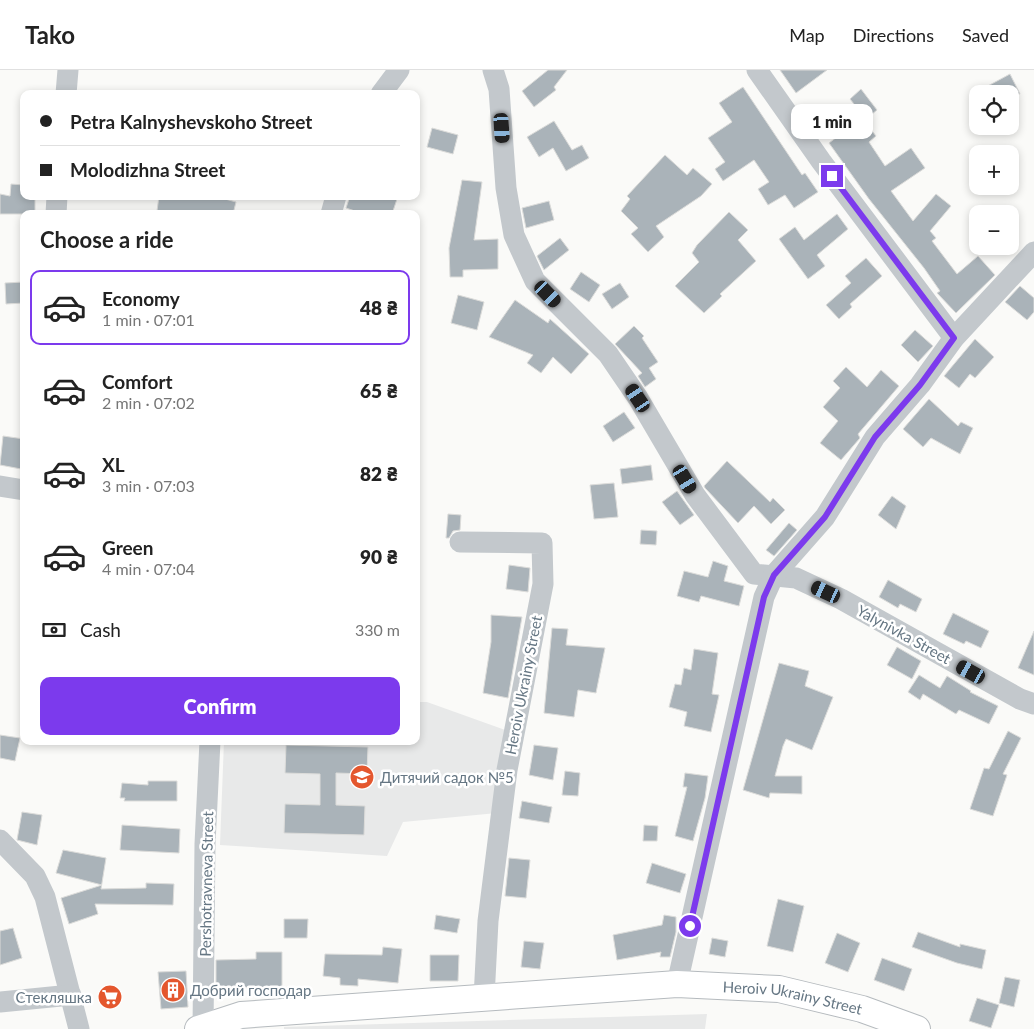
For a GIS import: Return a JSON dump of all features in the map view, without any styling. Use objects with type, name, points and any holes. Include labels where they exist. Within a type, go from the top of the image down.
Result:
[{"type":"main road","name":"Heroiv Ukrainy Street","points":[[201,1028],[242,1015],[677,984],[779,989],[862,1009],[917,1029]]},
{"type":"street","points":[[66,90],[68,70]]},
{"type":"street","points":[[384,90],[399,70]]},
{"type":"street","name":"Yalynivka Street","points":[[493,70],[499,89],[506,188],[514,235],[535,281],[608,354],[638,398],[695,496],[754,574],[796,578],[841,599],[1020,699],[1034,704]]},
{"type":"street","points":[[757,70],[821,161],[954,338]]},
{"type":"street","points":[[677,984],[764,597],[774,575],[825,517],[875,437],[920,385],[954,338],[1034,252]]},
{"type":"street","points":[[0,486],[20,489]]},
{"type":"street","name":"Heroiv Ukrainy Street","points":[[460,542],[542,542],[543,584],[507,770],[488,921],[484,998]]},
{"type":"street","name":"Pershotravneva Street","points":[[201,1028],[205,844],[210,745]]},
{"type":"street","points":[[0,840],[35,876],[45,897],[79,1029]]},
{"type":"street","points":[[0,1002],[71,996]]},
{"type":"shaded area","name":"Дитячий садок №5","points":[[420,702],[427,702],[508,731],[497,813],[403,822],[387,856],[220,845],[224,745],[420,745]]},
{"type":"shaded area","points":[[707,1014],[705,1029],[284,1029],[284,1027]]},
{"type":"building","points":[[548,70],[567,70],[554,87],[556,90],[534,107],[522,91]]},
{"type":"building","points":[[780,70],[827,70],[796,93]]},
{"type":"building","points":[[1010,74],[1016,85],[990,85]]},
{"type":"building","points":[[743,87],[802,175],[805,173],[818,192],[794,208],[785,195],[768,205],[758,189],[769,182],[754,160],[723,181],[715,169],[725,162],[708,138],[732,122],[719,103]]},
{"type":"building","points":[[861,89],[877,110],[866,119],[850,99]]},
{"type":"building","points":[[862,118],[876,136],[869,142],[885,166],[911,148],[925,168],[891,191],[913,221],[936,194],[951,206],[930,231],[936,238],[932,241],[957,274],[978,256],[995,275],[956,313],[937,293],[940,291],[924,268],[869,199],[829,143]]},
{"type":"building","points":[[554,121],[572,150],[582,145],[589,158],[566,171],[553,148],[539,157],[527,137]]},
{"type":"building","points":[[432,128],[458,135],[453,154],[427,147]]},
{"type":"building","points":[[665,155],[687,175],[693,168],[712,184],[701,196],[656,226],[664,237],[648,252],[631,234],[638,228],[621,211],[630,199],[627,196]]},
{"type":"building","points":[[462,180],[482,182],[474,240],[498,239],[498,269],[463,270],[463,277],[450,277],[449,248]]},
{"type":"building","points":[[11,184],[20,185],[20,200],[35,200],[35,210],[20,210],[20,214],[0,214],[0,194],[10,196]]},
{"type":"building","points":[[158,200],[229,200],[236,202],[234,210],[157,210]]},
{"type":"building","points":[[349,200],[397,200],[393,210],[352,210],[346,208]]},
{"type":"building","points":[[549,201],[554,220],[526,228],[522,208]]},
{"type":"building","points":[[729,212],[748,230],[738,240],[756,261],[720,294],[722,296],[704,313],[675,286],[699,262],[692,253],[697,245]]},
{"type":"building","points":[[837,214],[848,229],[817,255],[825,266],[808,279],[779,239],[795,227],[804,240]]},
{"type":"building","points":[[560,238],[569,250],[544,270],[537,256]]},
{"type":"building","points":[[866,258],[882,276],[850,304],[852,307],[839,319],[826,305],[851,283],[845,276]]},
{"type":"building","points":[[581,272],[600,285],[589,302],[570,289]]},
{"type":"building","points":[[20,282],[20,303],[6,304],[5,283]]},
{"type":"building","points":[[620,283],[629,297],[612,309],[602,294]]},
{"type":"building","points":[[1020,286],[1034,298],[1034,312],[1027,320],[1005,302]]},
{"type":"building","points":[[458,295],[484,302],[477,330],[451,323]]},
{"type":"building","points":[[515,300],[548,323],[550,319],[589,354],[571,374],[553,357],[541,373],[527,363],[533,355],[489,337]]},
{"type":"building","points":[[634,326],[644,336],[642,338],[658,362],[649,368],[656,379],[645,387],[638,376],[642,373],[615,344]]},
{"type":"building","points":[[915,330],[933,346],[918,362],[901,345]]},
{"type":"building","points":[[975,339],[994,357],[975,378],[970,374],[959,388],[944,376]]},
{"type":"building","points":[[846,367],[867,387],[881,370],[899,386],[858,434],[860,438],[841,460],[820,443],[838,421],[823,407],[840,388],[833,381]]},
{"type":"building","points":[[929,399],[958,426],[961,422],[973,428],[960,454],[931,438],[923,447],[903,429]]},
{"type":"building","points":[[624,412],[635,428],[613,442],[603,426]]},
{"type":"building","points":[[3,436],[20,438],[20,469],[0,465]]},
{"type":"building","points":[[727,461],[770,502],[773,498],[785,510],[771,524],[754,506],[738,523],[705,488],[704,486]]},
{"type":"building","points":[[651,465],[653,480],[622,484],[620,469]]},
{"type":"building","points":[[614,483],[618,517],[594,519],[590,485]]},
{"type":"building","points":[[677,491],[694,515],[680,525],[662,502]]},
{"type":"building","points":[[892,496],[906,506],[896,529],[878,515]]},
{"type":"building","points":[[448,514],[461,515],[460,530],[453,531],[449,538],[446,538]]},
{"type":"building","points":[[789,523],[797,530],[774,556],[766,550]]},
{"type":"building","points":[[641,530],[657,531],[656,545],[640,544]]},
{"type":"building","points":[[713,561],[728,566],[724,581],[744,586],[739,606],[701,596],[699,602],[677,596],[684,571],[708,577]]},
{"type":"building","points":[[509,565],[530,568],[528,592],[506,589]]},
{"type":"building","points":[[888,580],[922,599],[916,612],[900,604],[898,608],[879,597]]},
{"type":"building","points":[[953,613],[989,631],[981,648],[966,641],[964,644],[943,634]]},
{"type":"building","points":[[491,615],[522,617],[508,698],[483,693],[491,642]]},
{"type":"building","points":[[552,628],[568,629],[566,645],[605,648],[596,693],[578,690],[574,717],[544,713]]},
{"type":"building","points":[[1034,631],[1034,675],[1018,668]]},
{"type":"building","points":[[897,647],[921,661],[912,679],[887,665]]},
{"type":"building","points":[[694,649],[718,653],[712,694],[719,695],[711,732],[684,726],[687,712],[669,707],[675,684],[681,685],[684,668],[691,670]]},
{"type":"building","points":[[779,663],[809,671],[805,686],[833,697],[812,750],[786,739],[783,746],[775,776],[802,776],[802,794],[770,793],[769,798],[743,790]]},
{"type":"building","points":[[919,675],[940,688],[947,676],[970,692],[998,706],[989,724],[959,710],[956,714],[923,694],[920,700],[908,692]]},
{"type":"building","points":[[1008,731],[1021,738],[1003,774],[1007,775],[993,816],[970,809],[984,768],[989,769]]},
{"type":"building","points":[[0,735],[20,738],[15,761],[0,758]]},
{"type":"building","points":[[286,745],[368,747],[367,774],[336,773],[336,805],[365,806],[364,835],[284,833],[285,804],[320,805],[320,774],[285,773]]},
{"type":"building","points":[[534,745],[558,748],[553,780],[529,775]]},
{"type":"building","points":[[565,771],[580,773],[578,796],[562,795]]},
{"type":"building","points":[[685,773],[708,776],[705,798],[693,841],[675,836],[687,787],[683,787]]},
{"type":"building","points":[[148,781],[177,781],[177,801],[124,801],[125,798],[120,798],[122,783],[148,785]]},
{"type":"building","points":[[522,801],[552,807],[549,823],[519,818]]},
{"type":"building","points":[[22,812],[42,815],[37,845],[17,840]]},
{"type":"building","points":[[122,825],[180,829],[179,853],[120,850]]},
{"type":"building","points":[[644,825],[658,826],[657,841],[643,841]]},
{"type":"building","points":[[63,850],[106,858],[102,885],[56,873]]},
{"type":"building","points":[[509,858],[530,860],[526,898],[505,896]]},
{"type":"building","points":[[652,863],[686,874],[680,893],[646,883]]},
{"type":"building","points":[[146,883],[174,884],[173,905],[95,904],[98,914],[69,924],[61,898],[102,885],[101,889],[146,888]]},
{"type":"building","points":[[778,899],[804,906],[793,952],[767,946]]},
{"type":"building","points":[[436,915],[460,919],[457,933],[434,929]]},
{"type":"building","points":[[664,915],[676,917],[676,932],[670,957],[660,957],[661,952],[617,960],[613,935],[662,925]]},
{"type":"building","points":[[284,919],[308,919],[307,938],[284,938]]},
{"type":"building","points":[[13,928],[22,958],[0,965],[0,931]]},
{"type":"building","points":[[918,932],[960,947],[960,944],[986,950],[982,969],[957,963],[912,947]]},
{"type":"building","points":[[837,933],[860,943],[848,972],[825,963]]},
{"type":"building","points":[[712,938],[728,941],[725,957],[709,954]]},
{"type":"building","points":[[524,941],[544,943],[540,969],[521,967]]},
{"type":"building","points":[[383,947],[402,949],[398,983],[358,979],[358,986],[340,985],[340,978],[323,976],[325,954],[382,955]]},
{"type":"building","points":[[256,952],[282,952],[282,987],[236,988],[236,993],[216,993],[216,960],[256,959]]},
{"type":"building","points":[[430,955],[459,955],[458,981],[430,981]]},
{"type":"building","points":[[882,958],[912,969],[904,991],[874,980]]},
{"type":"building","name":"Добрий господар","points":[[186,971],[188,1007],[161,1009],[158,972]]},
{"type":"building","points":[[1005,977],[1020,980],[1014,1007],[999,1003]]},
{"type":"building","points":[[977,998],[999,1005],[991,1028],[969,1021]]},
{"type":"place","name":"Дитячий садок №5","points":[[362,777]]},
{"type":"place","name":"Добрий господар","points":[[173,990]]},
{"type":"place","name":"Стекляшка","points":[[110,997]]},
{"type":"route","points":[[690,926],[764,597],[774,575],[825,517],[875,437],[920,385],[954,338],[832,176]]}]
